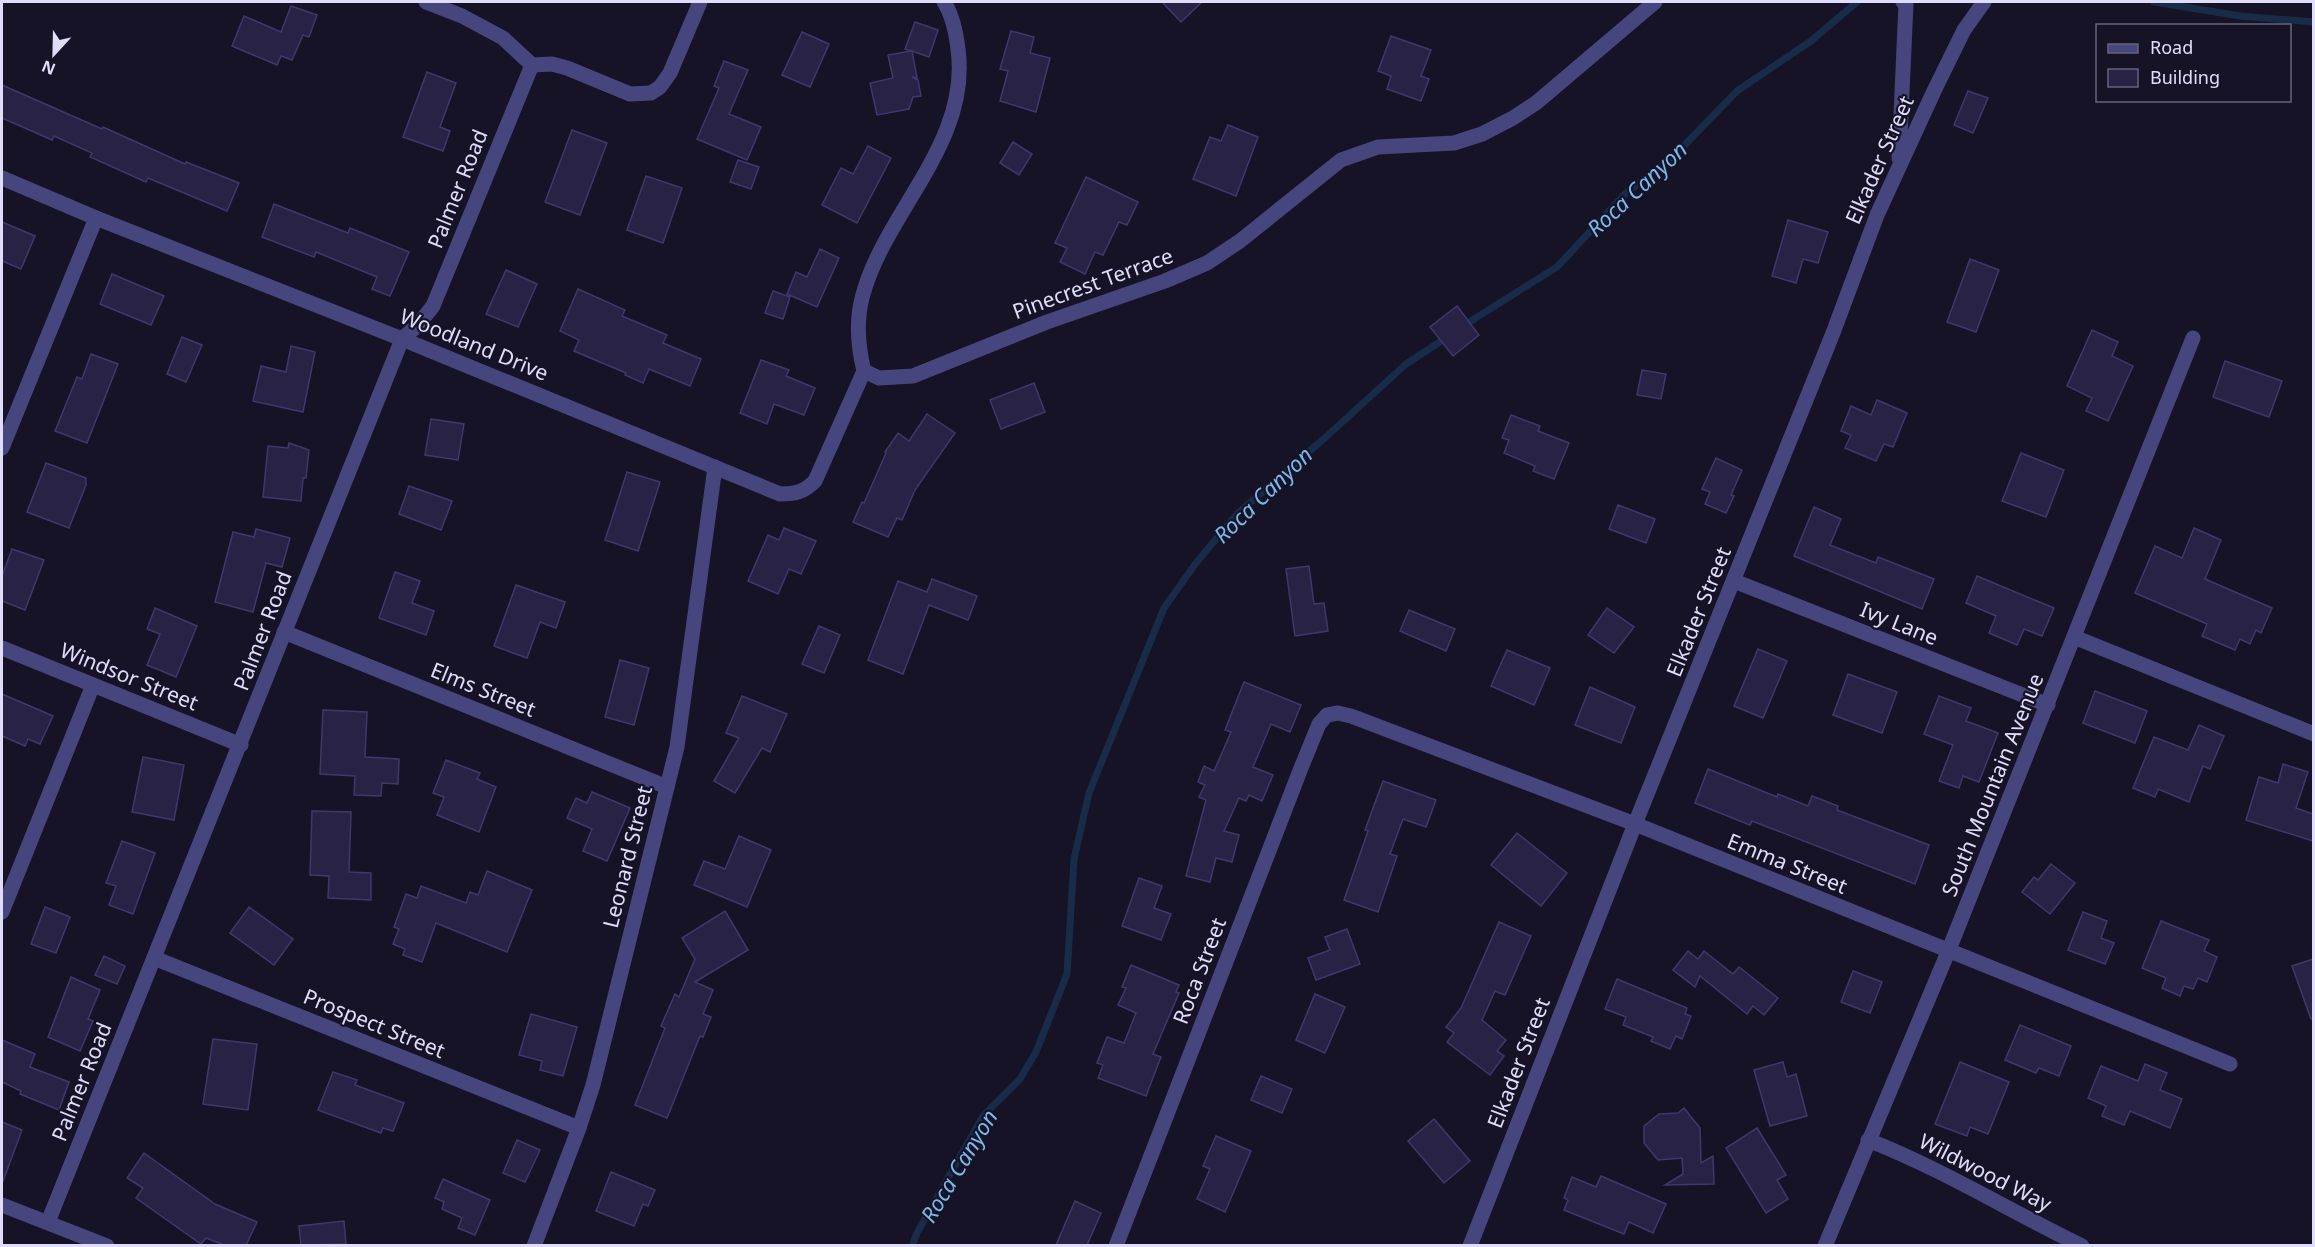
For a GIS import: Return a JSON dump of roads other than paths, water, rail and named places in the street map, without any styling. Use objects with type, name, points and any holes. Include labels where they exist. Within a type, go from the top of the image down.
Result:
[{"type":"street","points":[[426,2],[462,16],[503,38],[532,65],[552,64],[567,68],[630,94],[651,93],[660,87],[670,73],[700,2]]},
{"type":"street","points":[[864,371],[860,354],[858,322],[862,297],[878,257],[944,137],[957,103],[960,78],[959,56],[950,12],[944,2]]},
{"type":"street","name":"Pinecrest Terrace","points":[[864,371],[879,378],[913,376],[1047,322],[1165,281],[1207,262],[1240,240],[1341,160],[1378,147],[1454,143],[1482,134],[1536,103],[1656,2]]},
{"type":"street","points":[[1899,167],[1906,4],[1903,2]]},
{"type":"street","name":"Elkader Street","points":[[1470,1245],[1877,214],[1964,30],[1984,2]]},
{"type":"street","name":"Palmer Road","points":[[48,1222],[402,339],[418,325],[433,306],[532,65]]},
{"type":"street","name":"Woodland Drive","points":[[2,178],[780,494],[794,494],[807,490],[815,481],[864,371]]},
{"type":"street","points":[[2,448],[96,218]]},
{"type":"street","name":"South Mountain Avenue","points":[[1825,1245],[1948,952],[2193,338]]},
{"type":"street","name":"Leonard Street","points":[[534,1245],[593,1085],[677,747],[716,467]]},
{"type":"street","name":"Ivy Lane","points":[[1734,581],[2048,705]]},
{"type":"street","name":"Elms Street","points":[[284,632],[667,787]]},
{"type":"street","points":[[2074,637],[2313,734]]},
{"type":"street","name":"Windsor Street","points":[[2,648],[241,745]]},
{"type":"street","points":[[2,912],[93,685]]},
{"type":"street","name":"Emma Street","points":[[1326,715],[1338,713],[1351,716],[1635,824],[2230,1064]]},
{"type":"street","name":"Roca Street","points":[[1116,1245],[1301,768],[1319,724],[1326,715]]},
{"type":"street","name":"Prospect Street","points":[[154,958],[579,1128]]},
{"type":"street","name":"Wildwood Way","points":[[1868,1140],[1911,1157],[2082,1245]]},
{"type":"street","points":[[2,1204],[107,1245]]},
{"type":"waterway","name":"Roca Canyon","points":[[1463,326],[1557,267],[1625,194],[1676,154],[1737,91],[1811,41],[1857,2]]},
{"type":"waterway","points":[[2154,2],[2240,16],[2314,22]]},
{"type":"waterway","name":"Roca Canyon","points":[[912,1246],[917,1233],[983,1116],[1020,1079],[1036,1052],[1067,974],[1074,859],[1089,793],[1164,608],[1196,563],[1237,514],[1406,364],[1449,336]]}]
